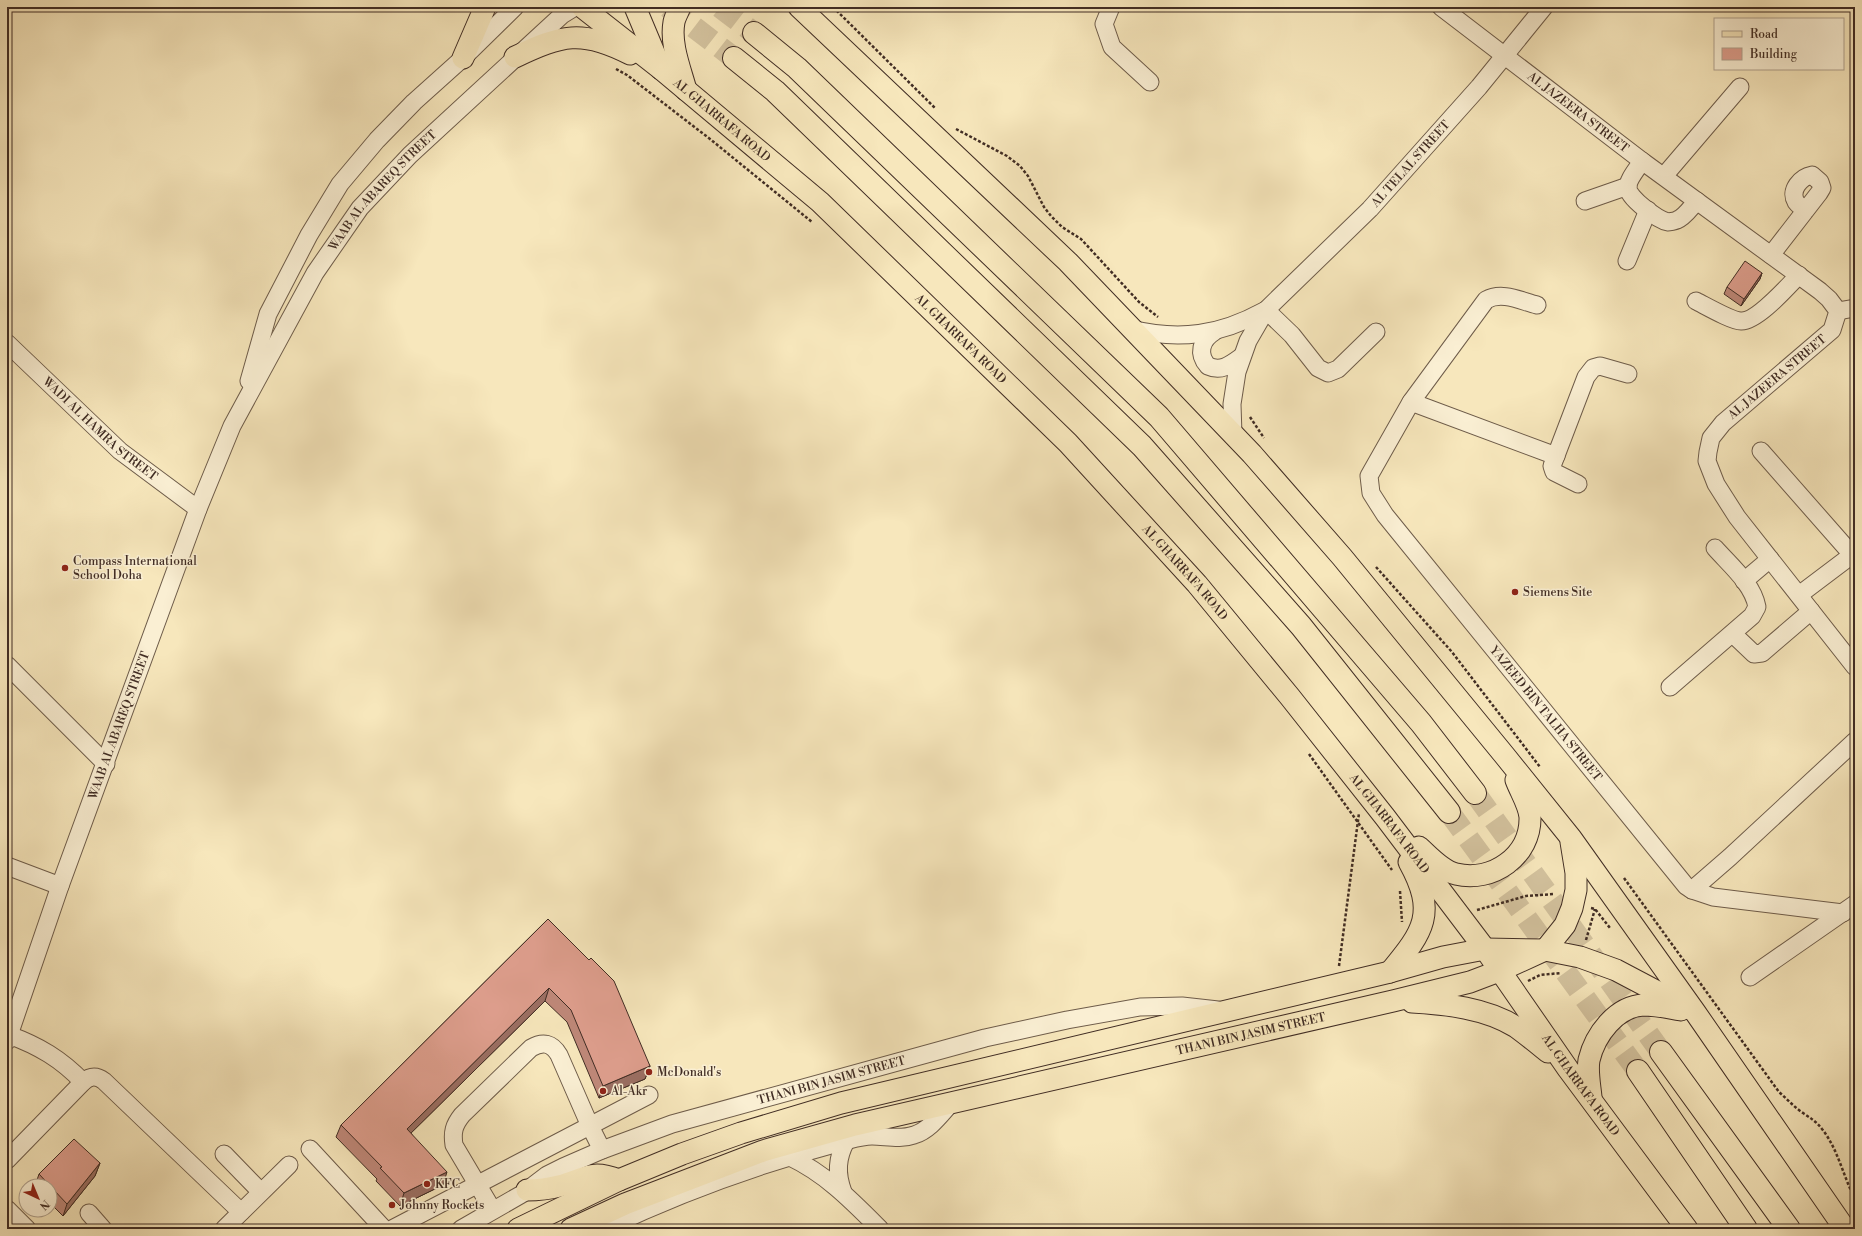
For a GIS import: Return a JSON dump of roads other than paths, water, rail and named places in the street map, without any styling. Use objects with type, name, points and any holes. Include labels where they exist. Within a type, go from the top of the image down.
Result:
[{"type":"highway","points":[[754,33],[797,68],[1159,418],[1421,723],[1476,792]]},
{"type":"highway","points":[[734,58],[775,91],[1142,446],[1301,626],[1449,812]]},
{"type":"highway","points":[[1661,1052],[1789,1229]]},
{"type":"highway","points":[[1638,1072],[1746,1229]]},
{"type":"main road","points":[[463,58],[485,7]]},
{"type":"main road","name":"AL GHARRAFA ROAD","points":[[582,7],[661,69],[820,202],[1068,443],[1197,584],[1362,788],[1485,949],[1568,1069],[1591,1097],[1687,1229]]},
{"type":"main road","points":[[636,7],[661,69]]},
{"type":"main road","points":[[680,7],[674,21],[674,39],[677,59],[686,90]]},
{"type":"main road","points":[[799,7],[1068,262],[1233,435],[1342,557],[1571,838],[1696,1012],[1845,1229]]},
{"type":"main road","points":[[515,57],[548,42],[569,37],[582,37],[623,50],[661,69]]},
{"type":"main road","points":[[1385,818],[1437,864],[1454,874],[1474,876],[1490,873],[1501,868],[1522,849],[1528,833],[1530,816],[1505,756]]},
{"type":"main road","points":[[1385,818],[1417,877],[1425,910],[1417,939],[1390,972]]},
{"type":"main road","name":"THANI BIN JASIM STREET","points":[[571,1229],[632,1201],[763,1151],[855,1125],[1067,1077],[1470,982],[1499,971],[1546,950],[1566,925],[1576,890],[1576,873],[1571,838]]},
{"type":"main road","name":"THANI BIN JASIM STREET","points":[[518,1229],[619,1180],[741,1133],[841,1103],[1390,972],[1443,957],[1485,949],[1546,950],[1580,957],[1616,970],[1642,982],[1696,1012]]},
{"type":"main road","points":[[1393,1000],[1437,1003],[1465,1008],[1492,1016],[1515,1027],[1568,1069]]},
{"type":"main road","points":[[1591,1097],[1589,1062],[1599,1038],[1612,1019],[1623,1012],[1642,1005],[1656,1005],[1696,1012]]},
{"type":"main road","points":[[527,1190],[543,1190],[592,1175],[607,1176],[619,1180]]},
{"type":"street","name":"WAAB AL ABAREQ STREET","points":[[239,413],[268,314],[309,235],[340,184],[377,140],[414,102],[463,58],[515,7]]},
{"type":"street","name":"WAAB AL ABAREQ STREET","points":[[8,1038],[60,886],[106,764],[198,509],[232,426],[315,272],[360,208],[410,155],[515,57],[562,15],[575,7]]},
{"type":"street","points":[[1111,7],[1104,24],[1112,47],[1150,82]]},
{"type":"street","name":"AL JAZEERA STREET","points":[[1441,7],[1642,161],[1798,275],[1829,299],[1838,311],[1832,330],[1822,341],[1732,414],[1715,431],[1709,446],[1707,461],[1716,484],[1737,517],[1855,667]]},
{"type":"street","name":"AL TELAL STREET","points":[[1266,310],[1370,209],[1506,56],[1544,7]]},
{"type":"street","points":[[1664,176],[1740,87]]},
{"type":"street","points":[[1642,161],[1628,186],[1628,191],[1631,196],[1648,210],[1667,222],[1677,220],[1686,214],[1697,200]]},
{"type":"street","points":[[1585,201],[1628,186]]},
{"type":"street","points":[[1627,261],[1648,210]]},
{"type":"street","points":[[1771,255],[1805,211]]},
{"type":"street","points":[[1696,301],[1736,320],[1748,320],[1755,316],[1786,289],[1798,275]]},
{"type":"street","name":"YAZEED BIN TALHA STREET","points":[[1537,305],[1504,296],[1492,297],[1486,300],[1411,402],[1369,476],[1371,493],[1376,502],[1678,877],[1692,890],[1713,897],[1849,908]]},
{"type":"street","points":[[1838,311],[1855,308]]},
{"type":"street","points":[[1131,329],[1148,333],[1181,336],[1214,332],[1232,326],[1266,310]]},
{"type":"street","points":[[1266,310],[1292,335],[1318,368],[1328,373],[1338,369],[1376,332]]},
{"type":"street","points":[[1233,435],[1232,398],[1241,357],[1248,340],[1266,310]]},
{"type":"street","points":[[1214,332],[1206,338],[1201,349],[1201,355],[1208,366],[1220,369],[1226,367],[1241,357]]},
{"type":"street","name":"WADI AL HAMRA STREET","points":[[7,343],[120,451],[198,509]]},
{"type":"street","points":[[1578,484],[1554,472],[1552,466],[1586,377],[1593,368],[1600,366],[1628,374]]},
{"type":"street","points":[[1411,402],[1556,456]]},
{"type":"street","points":[[1761,451],[1854,557],[1799,595]]},
{"type":"street","points":[[1670,687],[1733,634],[1752,616],[1757,607],[1756,598],[1744,581],[1715,548]]},
{"type":"street","points":[[1744,581],[1770,559]]},
{"type":"street","points":[[1733,634],[1754,654],[1762,653],[1811,611]]},
{"type":"street","points":[[7,665],[106,764]]},
{"type":"street","points":[[1692,890],[1730,858],[1855,741]]},
{"type":"street","points":[[7,866],[60,886]]},
{"type":"street","points":[[1750,977],[1849,908]]},
{"type":"street","name":"THANI BIN JASIM STREET","points":[[461,1229],[492,1209],[527,1190],[547,1175],[602,1150],[680,1122],[993,1036],[1067,1020],[1140,1008],[1182,1006],[1224,1011]]},
{"type":"street","points":[[8,1038],[29,1042],[53,1055],[64,1063],[83,1082]]},
{"type":"street","points":[[492,1209],[454,1145],[453,1134],[456,1124],[531,1048],[539,1044],[547,1044],[554,1048],[559,1055],[602,1150]]},
{"type":"street","points":[[7,1160],[83,1082],[91,1077],[100,1078],[241,1212]]},
{"type":"street","points":[[392,1229],[649,1094]]},
{"type":"street","points":[[604,1229],[643,1210],[687,1192],[790,1157],[869,1136],[900,1138],[914,1135],[928,1128],[952,1102]]},
{"type":"street","points":[[843,1192],[838,1171],[839,1161],[846,1141]]},
{"type":"street","points":[[310,1149],[384,1229]]},
{"type":"street","points":[[224,1154],[261,1192]]},
{"type":"street","points":[[790,1157],[818,1172],[843,1192],[880,1229]]},
{"type":"street","points":[[224,1229],[289,1166]]},
{"type":"street","points":[[7,1208],[27,1229]]},
{"type":"street","points":[[88,1213],[103,1229]]},
{"type":"tunnel","points":[[668,7],[734,58]]},
{"type":"tunnel","points":[[720,7],[754,33]]},
{"type":"tunnel","points":[[1475,793],[1661,1052]]},
{"type":"tunnel","points":[[1449,812],[1638,1071]]},
{"type":"place","name":"Compass International School Doha","points":[[65,568]]},
{"type":"place","name":"Siemens Site","points":[[1515,592]]},
{"type":"place","name":"McDonald's","points":[[649,1072]]},
{"type":"place","name":"Al-Akr","points":[[603,1091]]},
{"type":"place","name":"KFC","points":[[427,1184]]},
{"type":"place","name":"Johnny Rockets","points":[[392,1205]]}]
